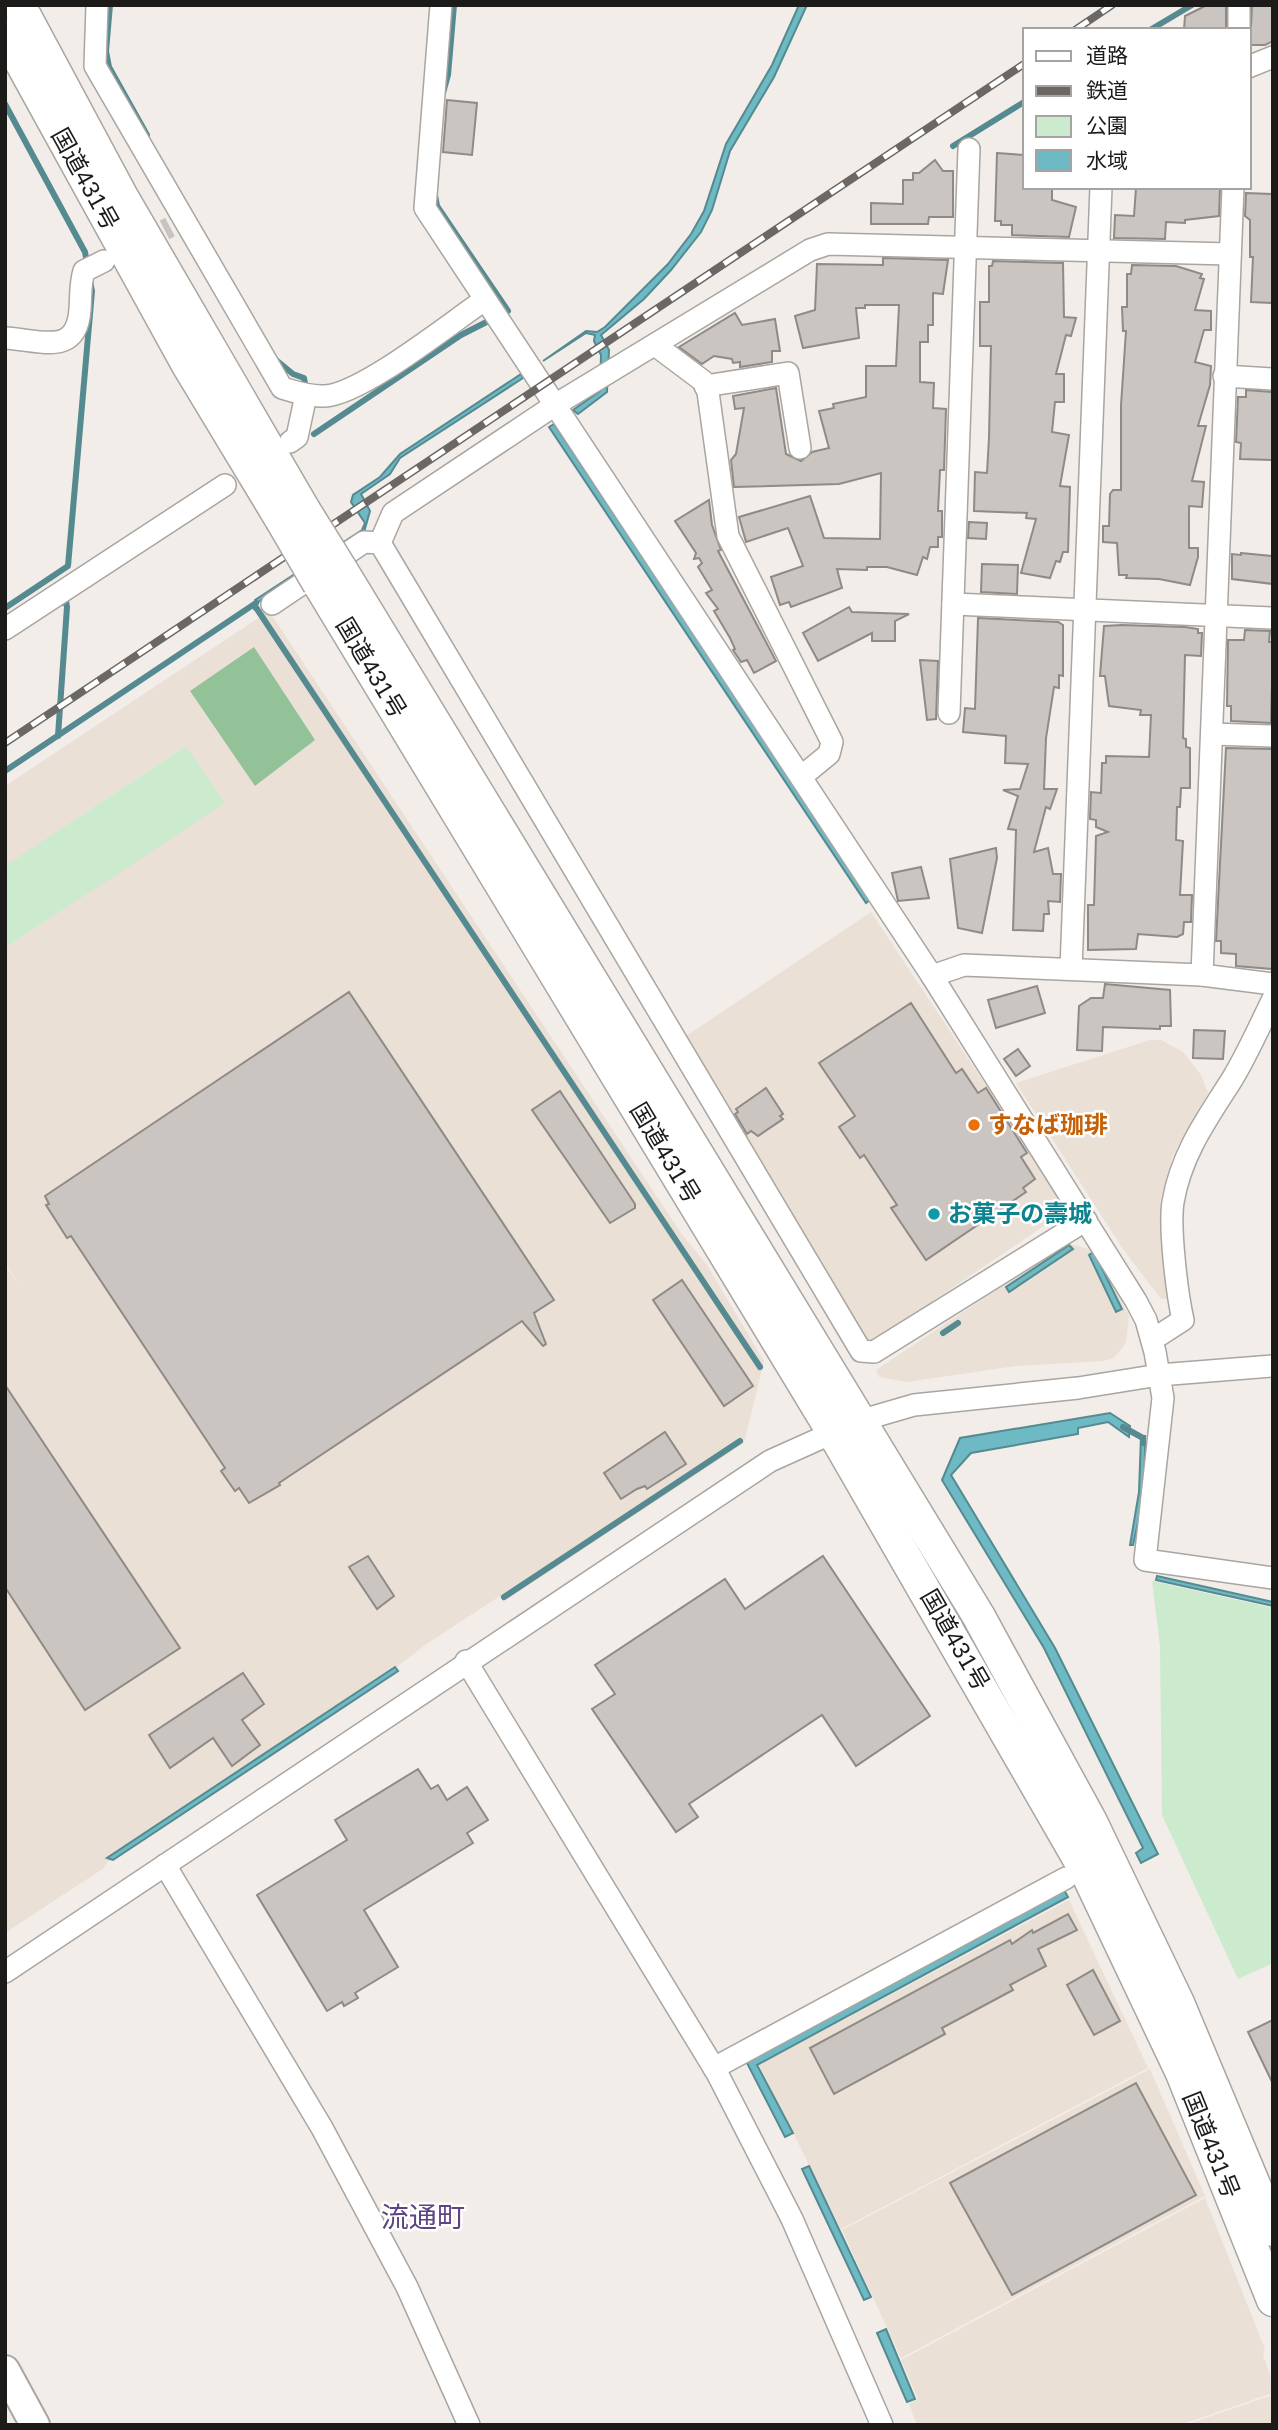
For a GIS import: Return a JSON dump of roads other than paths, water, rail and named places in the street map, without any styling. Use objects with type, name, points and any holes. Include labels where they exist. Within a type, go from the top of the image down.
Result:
[{"type":"highway","name":"国道431号","points":[[19,5],[292,514]]},
{"type":"highway","name":"国道431号","points":[[5,33],[188,365],[292,514],[846,1427],[1086,1871],[1182,2073],[1273,2300]]},
{"type":"highway","name":"国道431号","points":[[846,1427],[978,1615],[1091,1822],[1178,2003],[1273,2230]]},
{"type":"main road","points":[[5,2370],[35,2425]]},
{"type":"street","points":[[97,5],[95,66],[177,223],[282,388],[306,395],[327,396],[358,386],[483,300]]},
{"type":"street","points":[[441,5],[425,208],[483,300],[932,976],[1136,1301],[1152,1340],[1163,1398],[1145,1560],[1273,1578]]},
{"type":"street","points":[[1239,5],[1239,28]]},
{"type":"street","points":[[1250,66],[1273,57]]},
{"type":"street","points":[[949,713],[969,149]]},
{"type":"street","points":[[1071,969],[1101,189]]},
{"type":"street","points":[[1202,975],[1233,189]]},
{"type":"street","points":[[380,544],[393,513],[555,405],[810,250],[828,244],[1230,254]]},
{"type":"street","points":[[5,338],[61,342],[72,338],[79,326],[84,271],[104,261]]},
{"type":"street","points":[[655,345],[703,381],[716,443],[723,515],[728,537],[832,742],[829,754],[801,777]]},
{"type":"street","points":[[705,386],[788,373],[800,448]]},
{"type":"street","points":[[1224,376],[1273,379]]},
{"type":"street","points":[[290,442],[297,436],[306,395]]},
{"type":"street","points":[[5,629],[225,485]]},
{"type":"street","points":[[272,604],[364,542],[380,544]]},
{"type":"street","points":[[380,544],[861,1351],[874,1352],[1086,1220]]},
{"type":"street","points":[[953,604],[1273,618]]},
{"type":"street","points":[[1212,734],[1273,736]]},
{"type":"street","points":[[932,976],[964,965],[1202,975],[1273,984]]},
{"type":"street","points":[[1152,1340],[1183,1320],[1178,1298],[1172,1204],[1184,1161],[1195,1137],[1232,1079],[1273,999]]},
{"type":"street","points":[[5,1972],[466,1661],[769,1461],[846,1427],[914,1405],[1078,1388],[1159,1375],[1273,1366]]},
{"type":"street","points":[[466,1661],[714,2068],[792,2219],[882,2425]]},
{"type":"street","points":[[165,1865],[322,2128],[407,2287],[469,2425]]},
{"type":"street","points":[[714,2068],[1066,1878]]},
{"type":"water","points":[[799,5],[807,5],[774,77],[730,151],[712,210],[701,232],[644,299],[601,335],[609,350],[607,392],[578,414],[573,410],[600,391],[601,355],[594,341],[595,335],[586,333],[543,361],[586,331],[597,332],[605,327],[668,264],[691,234],[704,211],[726,144],[772,65]]},
{"type":"water","points":[[521,374],[523,378],[400,458],[390,474],[361,494],[370,511],[364,532],[257,603],[254,610],[255,600],[362,530],[365,523],[351,502],[353,495],[380,477],[400,454]]},
{"type":"water","points":[[554,424],[871,899],[866,903],[549,427]]},
{"type":"water","points":[[1069,1245],[1073,1249],[1009,1292],[1006,1287]]},
{"type":"water","points":[[1094,1252],[1122,1309],[1116,1312],[1089,1255]]},
{"type":"water","points":[[1110,1413],[1130,1426],[1129,1437],[1108,1422],[1078,1428],[1078,1434],[971,1453],[951,1475],[1055,1648],[1158,1854],[1141,1863],[1136,1853],[1143,1848],[1044,1648],[942,1480],[960,1438]]},
{"type":"water","points":[[1141,1436],[1145,1436],[1143,1491],[1133,1545],[1130,1545],[1139,1492]]},
{"type":"water","points":[[1157,1576],[1273,1602],[1273,1606],[1156,1580]]},
{"type":"water","points":[[395,1667],[398,1671],[113,1860],[107,1858]]},
{"type":"water","points":[[1064,1890],[1068,1897],[757,2065],[793,2133],[785,2137],[746,2061]]},
{"type":"water","points":[[809,2166],[871,2297],[864,2300],[802,2169]]},
{"type":"water","points":[[886,2329],[915,2399],[907,2402],[877,2333]]},
{"type":"waterway","points":[[110,5],[106,51],[109,67],[147,135]]},
{"type":"waterway","points":[[443,93],[448,75],[454,5]]},
{"type":"waterway","points":[[1153,28],[1192,5]]},
{"type":"waterway","points":[[953,146],[1023,103]]},
{"type":"waterway","points":[[5,104],[85,252],[87,263]]},
{"type":"waterway","points":[[314,434],[461,335],[508,311],[437,206],[435,195]]},
{"type":"waterway","points":[[5,608],[68,566],[92,291],[90,281]]},
{"type":"waterway","points":[[276,360],[293,374],[304,378],[306,389]]},
{"type":"waterway","points":[[58,736],[67,607],[66,601],[62,603]]},
{"type":"waterway","points":[[5,771],[256,603]]},
{"type":"waterway","points":[[255,606],[760,1367]]},
{"type":"waterway","points":[[943,1333],[958,1323]]},
{"type":"waterway","points":[[1123,1427],[1143,1438],[1143,1443]]},
{"type":"waterway","points":[[504,1597],[740,1441]]},
{"type":"tunnel","points":[[137,244],[170,227]]},
{"type":"railway","points":[[1078,28],[1112,5]]},
{"type":"railway","points":[[5,743],[1023,65]]},
{"type":"place","name":"すなば珈琲","points":[[974,1125]]},
{"type":"place","name":"お菓子の壽城","points":[[934,1214]]},
{"type":"district","name":"流通町","points":[[423,2217]]}]
